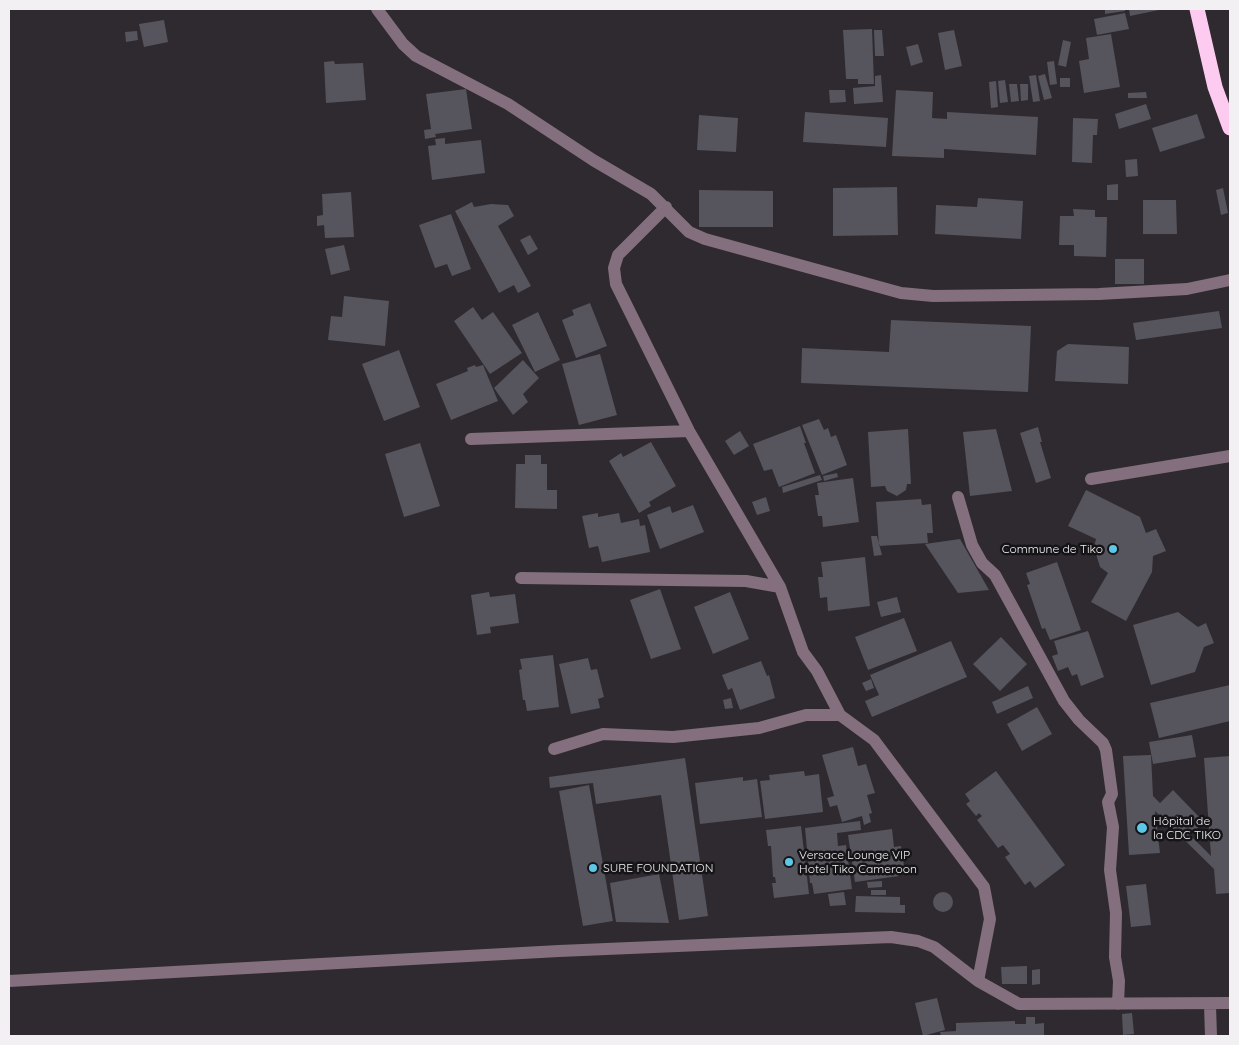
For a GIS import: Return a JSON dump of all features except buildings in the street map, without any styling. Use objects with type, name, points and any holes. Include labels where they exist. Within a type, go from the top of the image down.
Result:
[{"type":"highway","points":[[1197,9],[1214,87],[1230,128]]},
{"type":"street","points":[[377,9],[403,44],[416,56],[508,104],[593,160],[651,194],[689,232],[705,240],[901,293],[933,296],[1099,294],[1188,289],[1230,280]]},
{"type":"street","points":[[666,207],[618,254],[614,268],[616,284],[689,432],[780,587],[803,652],[817,671],[840,715],[874,740],[984,887],[990,919],[978,981]]},
{"type":"street","points":[[471,440],[689,432]]},
{"type":"street","points":[[1091,479],[1230,456]]},
{"type":"street","points":[[958,497],[972,545],[982,563],[995,575],[1064,701],[1079,720],[1104,742],[1112,794],[1108,802],[1113,827],[1110,870],[1116,913],[1114,956],[1119,981],[1118,1004]]},
{"type":"street","points":[[522,578],[746,581],[780,587]]},
{"type":"street","points":[[554,748],[602,734],[672,736],[759,728],[806,715],[840,715]]},
{"type":"street","points":[[9,981],[559,951],[891,937],[918,941],[934,947],[978,981],[1019,1004],[1210,1005],[1230,1003]]},
{"type":"street","points":[[1210,1005],[1211,1036]]},
{"type":"place","name":"Commune de Tiko","points":[[1113,549]]},
{"type":"place","name":"Hôpital de la CDC TIKO","points":[[1142,828]]},
{"type":"place","name":"Versace Lounge VIP Hotel Tiko Cameroon","points":[[789,862]]},
{"type":"place","name":"SURE FOUNDATION","points":[[593,868]]}]
